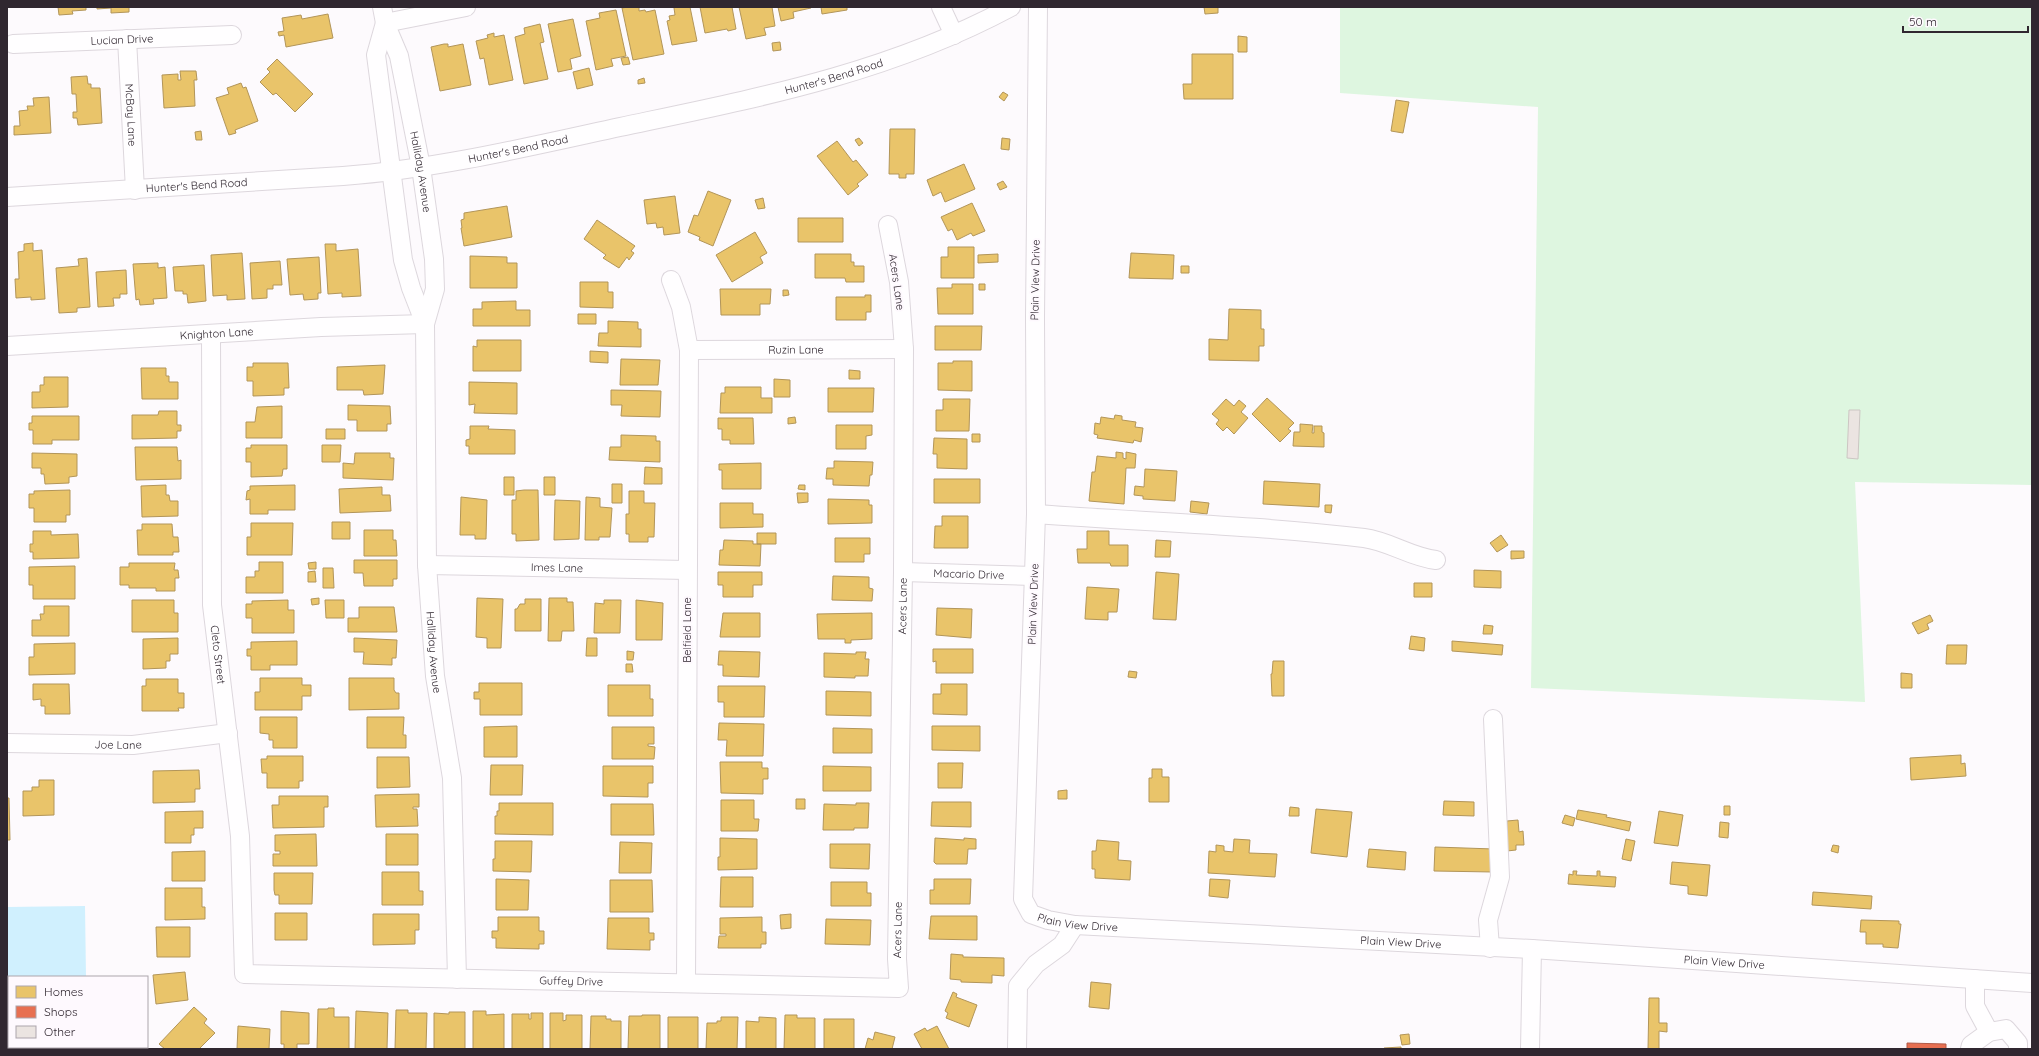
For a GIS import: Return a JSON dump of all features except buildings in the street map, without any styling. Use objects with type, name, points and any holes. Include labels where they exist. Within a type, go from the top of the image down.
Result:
[{"type":"street","points":[[384,15],[466,7]]},
{"type":"street","points":[[941,7],[954,35]]},
{"type":"street","name":"Hunter's Bend Road","points":[[7,196],[134,190],[393,172],[421,167],[754,99],[834,79],[898,58],[954,35],[1011,7]]},
{"type":"street","name":"Plain View Drive","points":[[1038,7],[1035,318],[1036,514],[1023,899],[1031,914],[1048,920],[1075,924],[1490,948],[1532,949],[2032,983]]},
{"type":"street","name":"Halliday Avenue","points":[[384,15],[399,56],[421,167],[434,259],[435,289],[425,324],[427,565],[435,676],[452,778],[457,979]]},
{"type":"street","name":"Halliday Avenue","points":[[384,15],[376,55],[393,172],[403,260],[425,324]]},
{"type":"street","name":"Lucian Drive","points":[[13,44],[232,35]]},
{"type":"street","name":"McBay Lane","points":[[127,39],[134,190]]},
{"type":"street","name":"Acers Lane","points":[[888,225],[899,282],[904,349],[903,572],[897,959],[899,988]]},
{"type":"street","name":"Belfield Lane","points":[[671,280],[681,307],[689,350],[686,982]]},
{"type":"street","name":"Knighton Lane","points":[[7,346],[211,335],[321,327],[425,324]]},
{"type":"street","name":"Cleto Street","points":[[211,335],[212,605],[240,836],[244,974]]},
{"type":"street","name":"Ruzin Lane","points":[[689,350],[904,349]]},
{"type":"street","points":[[1036,514],[1283,530],[1360,538],[1378,542],[1417,557],[1436,560]]},
{"type":"street","name":"Imes Lane","points":[[427,565],[687,570]]},
{"type":"street","name":"Macario Drive","points":[[903,572],[1034,576]]},
{"type":"street","points":[[1490,948],[1488,920],[1500,877],[1493,719]]},
{"type":"street","name":"Joe Lane","points":[[7,743],[133,745],[228,733]]},
{"type":"street","points":[[1017,1049],[1018,986],[1036,964],[1062,946],[1075,924]]},
{"type":"street","points":[[1530,1049],[1532,949]]},
{"type":"street","name":"Guffey Drive","points":[[244,974],[686,982],[899,988]]},
{"type":"street","points":[[1975,979],[1975,1006],[1989,1032]]},
{"type":"street","points":[[1970,1049],[1970,1045],[1989,1032],[2006,1030],[2018,1043],[2018,1049]]},
{"type":"green space","points":[[1340,7],[2032,7],[2032,485],[1855,482],[1865,702],[1531,688],[1538,107],[1340,93]]},
{"type":"water","points":[[85,906],[86,976],[8,976],[8,1048],[86,1049],[7,1049],[7,907]]}]
